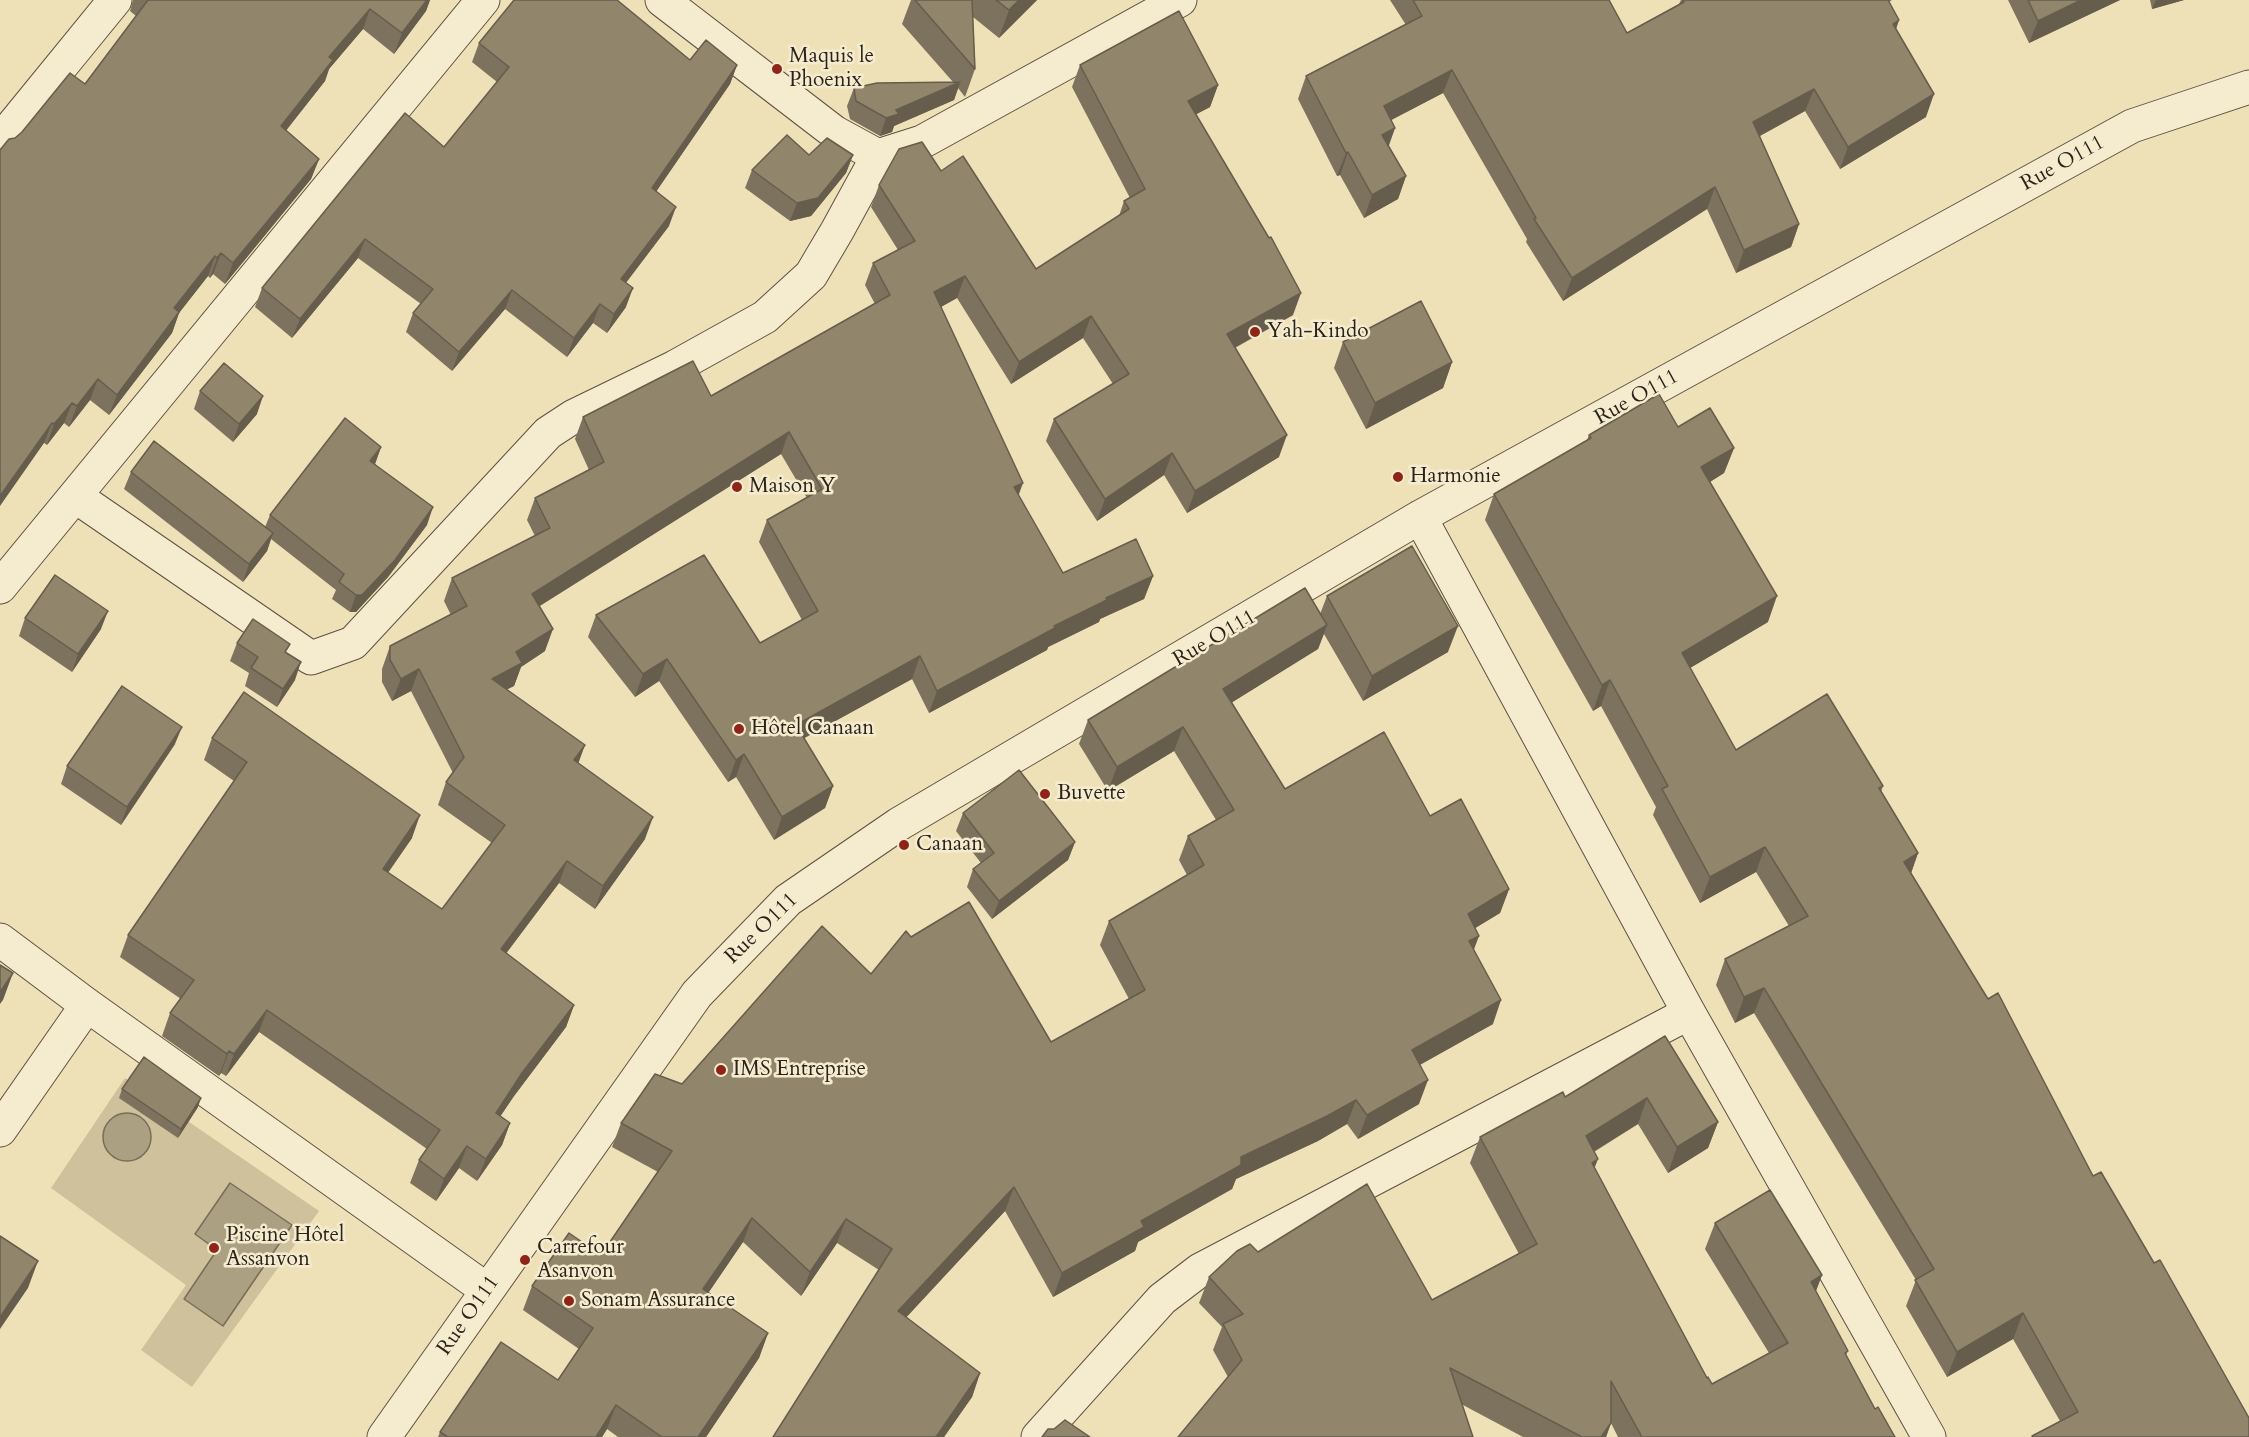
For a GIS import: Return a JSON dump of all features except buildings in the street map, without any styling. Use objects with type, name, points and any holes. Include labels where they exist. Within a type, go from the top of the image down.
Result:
[{"type":"street","points":[[0,141],[115,0]]},
{"type":"street","points":[[0,587],[483,0]]},
{"type":"street","points":[[662,0],[834,132],[878,156]]},
{"type":"street","points":[[75,496],[311,658],[353,643],[548,433],[574,416],[675,367],[765,318],[811,275],[878,156],[922,142],[1180,0]]},
{"type":"street","name":"Rue O111","points":[[384,1437],[697,994],[788,900],[899,824],[1420,517],[2132,126],[2249,87]]},
{"type":"street","points":[[1420,517],[1689,1013],[1929,1437]]},
{"type":"street","points":[[0,940],[87,1005],[487,1290]]},
{"type":"street","points":[[0,1130],[87,1005]]},
{"type":"street","points":[[1038,1437],[1162,1299],[1200,1270],[1689,1013]]},
{"type":"shaded area","name":"Piscine Hôtel Assanvon","points":[[125,1078],[319,1211],[192,1387],[141,1350],[186,1285],[51,1188]]},
{"type":"shaded area","points":[[122,1113],[132,1113],[144,1120],[151,1132],[151,1142],[144,1154],[132,1161],[122,1161],[107,1150],[103,1142],[103,1132],[114,1117]]},
{"type":"shaded area","name":"Piscine Hôtel Assanvon","points":[[230,1183],[292,1225],[223,1326],[184,1299],[217,1250],[195,1234]]},
{"type":"place","name":"Maquis le Phoenix","points":[[777,69]]},
{"type":"place","name":"Yah-Kindo","points":[[1255,332]]},
{"type":"place","name":"Harmonie","points":[[1398,477]]},
{"type":"place","name":"Maison Y","points":[[737,487]]},
{"type":"place","name":"Hôtel Canaan","points":[[739,729]]},
{"type":"place","name":"Buvette","points":[[1045,794]]},
{"type":"place","name":"Canaan","points":[[904,845]]},
{"type":"place","name":"IMS Entreprise","points":[[721,1070]]},
{"type":"place","name":"Piscine Hôtel Assanvon","points":[[214,1248]]},
{"type":"place","name":"Carrefour Asanvon","points":[[525,1260]]},
{"type":"place","name":"Sonam Assurance","points":[[569,1301]]}]
